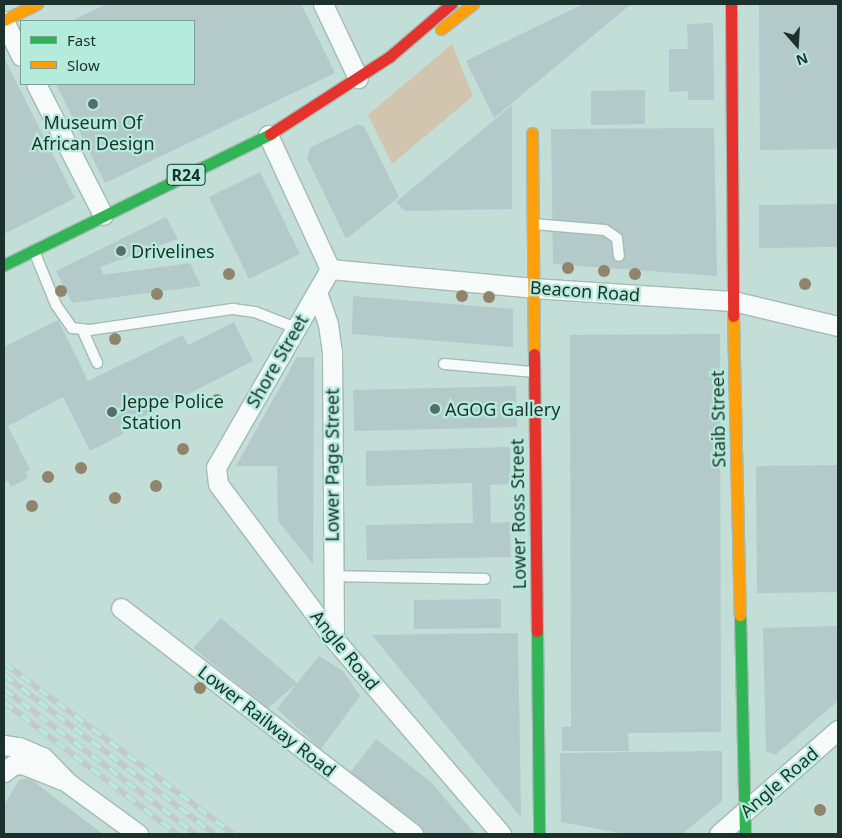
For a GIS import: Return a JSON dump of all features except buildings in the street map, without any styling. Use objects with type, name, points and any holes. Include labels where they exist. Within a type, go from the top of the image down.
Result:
[{"type":"street","points":[[20,54],[4,21],[37,4]]},
{"type":"street","points":[[323,4],[358,78]]},
{"type":"street","name":"R24","points":[[4,265],[268,135],[389,57],[451,4]]},
{"type":"street","name":"R24","points":[[389,57],[420,44],[473,4]]},
{"type":"street","name":"Staib Street","points":[[731,4],[733,301],[745,834]]},
{"type":"street","points":[[37,85],[103,215]]},
{"type":"street","name":"Lower Ross Street","points":[[532,133],[539,834]]},
{"type":"street","points":[[268,135],[330,270]]},
{"type":"street","name":"Beacon Road","points":[[330,270],[533,288],[733,301],[838,326]]},
{"type":"street","name":"Shore Street","points":[[223,453],[330,270]]},
{"type":"street","name":"Lower Page Street","points":[[317,292],[328,324],[332,351],[334,640]]},
{"type":"street","name":"Angle Road","points":[[223,453],[216,467],[218,484],[334,640],[501,834]]},
{"type":"street","name":"Lower Railway Road","points":[[120,608],[413,834]]},
{"type":"street","name":"Angle Road","points":[[719,834],[838,730]]},
{"type":"street","points":[[11,746],[43,757],[68,783],[138,834]]},
{"type":"street","points":[[4,772],[14,765],[22,764],[68,783]]},
{"type":"lane","points":[[532,224],[605,230],[617,238],[619,256]]},
{"type":"lane","points":[[33,250],[66,322],[83,331],[233,309],[255,312],[296,328]]},
{"type":"lane","points":[[83,331],[97,363]]},
{"type":"lane","points":[[444,364],[534,372]]},
{"type":"lane","points":[[333,576],[485,579]]},
{"type":"shaded area","points":[[452,44],[473,96],[392,164],[368,115]]},
{"type":"railway","points":[[4,663],[233,834]]},
{"type":"railway","points":[[4,675],[214,834]]},
{"type":"railway","points":[[4,689],[196,834]]},
{"type":"railway","points":[[4,702],[177,834]]},
{"type":"traffic: fast","points":[[4,265],[270,134]]},
{"type":"traffic: fast","points":[[740,615],[745,834]]},
{"type":"traffic: fast","points":[[537,631],[539,834]]},
{"type":"traffic: slow","points":[[4,20],[37,4]]},
{"type":"traffic: slow","points":[[441,29],[473,4]]},
{"type":"traffic: slow","points":[[532,133],[534,354]]},
{"type":"traffic: slow","points":[[733,316],[740,615]]},
{"type":"traffic: jam","points":[[270,134],[389,57],[451,4]]},
{"type":"traffic: jam","points":[[731,4],[733,316]]},
{"type":"traffic: jam","points":[[534,354],[537,631]]},
{"type":"place","name":"Museum Of African Design","points":[[93,104]]},
{"type":"place","name":"Drivelines","points":[[121,251]]},
{"type":"place","name":"AGOG Gallery","points":[[435,409]]},
{"type":"place","name":"Jeppe Police Station","points":[[112,412]]}]
